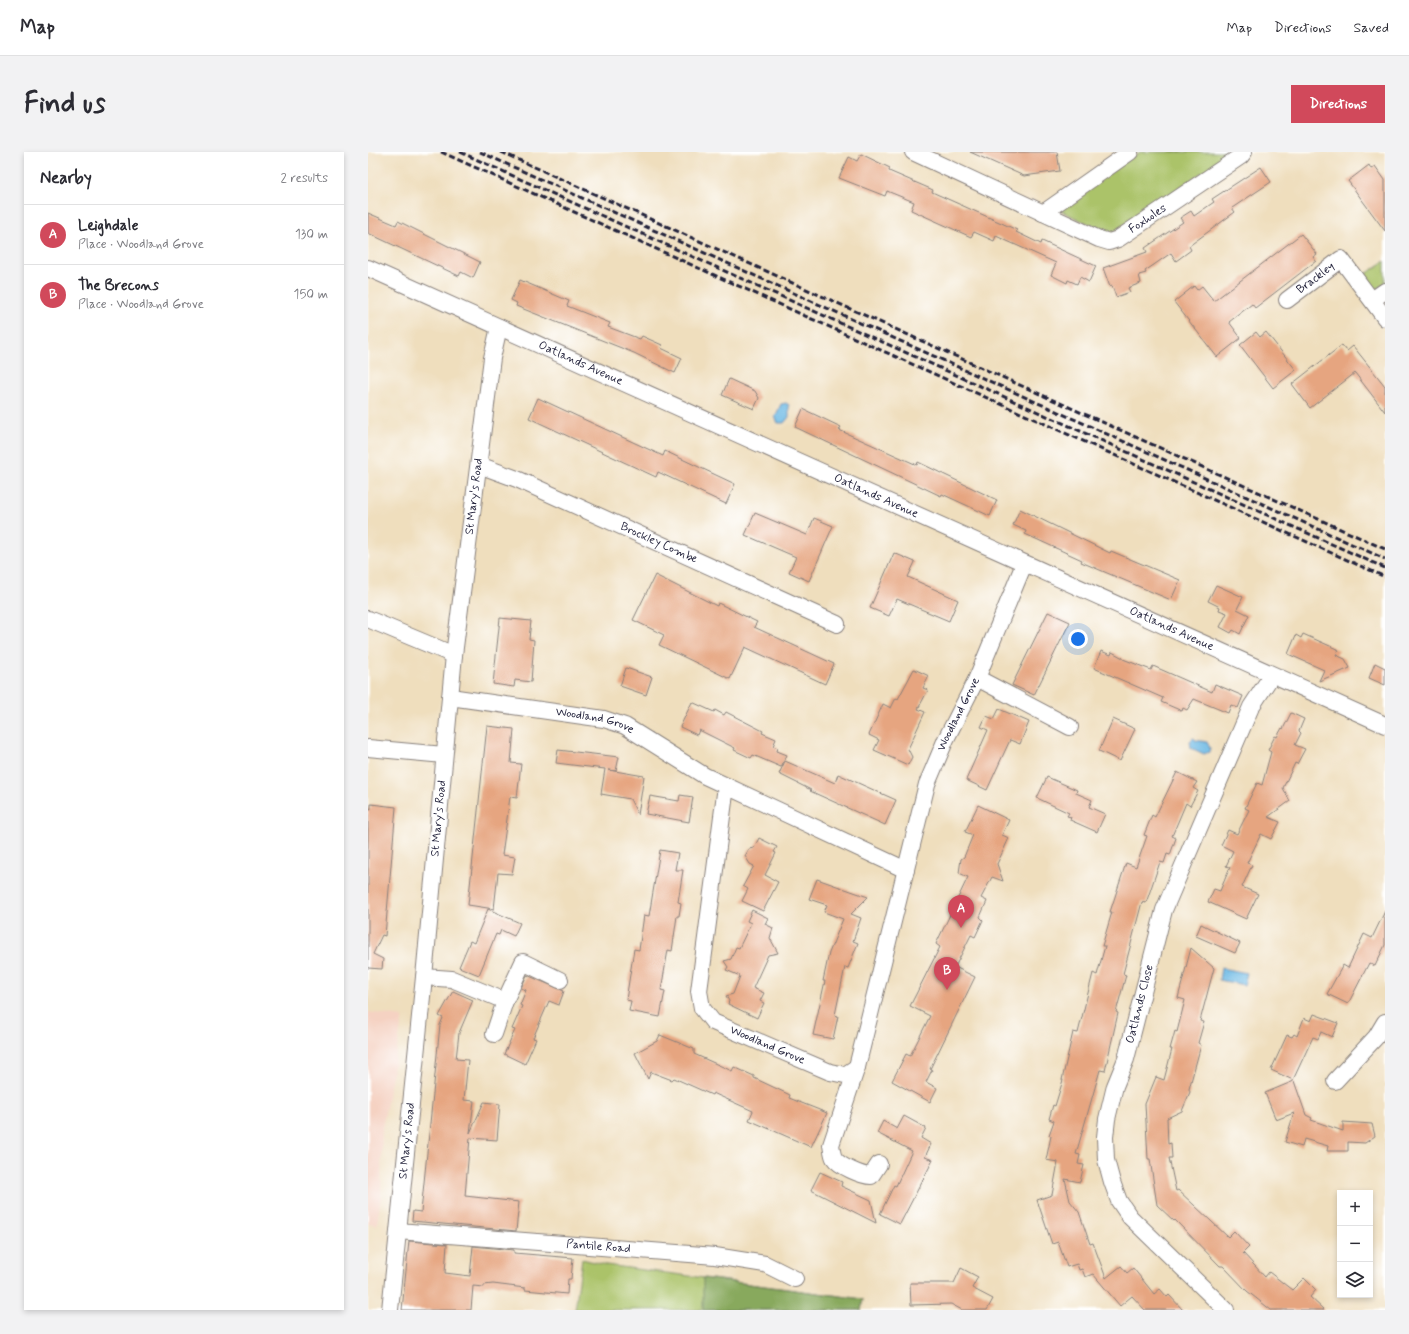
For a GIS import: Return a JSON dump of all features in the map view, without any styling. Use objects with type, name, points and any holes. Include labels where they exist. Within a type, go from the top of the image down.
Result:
[{"type":"street","name":"Foxholes","points":[[913,152],[1099,239],[1109,242],[1118,239],[1241,156],[1244,152]]},
{"type":"street","points":[[1043,213],[1130,152]]},
{"type":"street","name":"Brackley","points":[[1286,300],[1341,259],[1379,296],[1385,318]]},
{"type":"street","name":"Oatlands Avenue","points":[[368,268],[1024,564],[1385,724]]},
{"type":"street","name":"St Mary's Road","points":[[390,1310],[424,977],[454,655],[492,358],[499,327]]},
{"type":"street","name":"Brockley Combe","points":[[479,465],[517,479],[837,624]]},
{"type":"street","name":"Woodland Grove","points":[[726,786],[699,991],[702,1008],[713,1022],[830,1072],[845,1075],[857,1067],[927,784],[946,739],[977,678],[1024,564]]},
{"type":"street","points":[[368,619],[454,655]]},
{"type":"street","name":"Oatlands Close","points":[[1226,1310],[1130,1217],[1119,1201],[1112,1182],[1106,1160],[1105,1137],[1115,1086],[1126,1059],[1164,910],[1251,707],[1272,675]]},
{"type":"street","points":[[977,678],[1070,727]]},
{"type":"street","name":"Woodland Grove","points":[[450,696],[604,719],[624,726],[691,768],[726,786],[906,870]]},
{"type":"street","points":[[368,748],[444,755]]},
{"type":"street","points":[[494,1034],[505,1001],[523,962],[560,980]]},
{"type":"street","points":[[424,977],[452,979],[505,1001]]},
{"type":"street","points":[[1335,1081],[1376,1036],[1385,1022]]},
{"type":"street","points":[[857,1067],[831,1145],[833,1157],[838,1163],[864,1176],[871,1176],[879,1164]]},
{"type":"street","name":"Pantile Road","points":[[398,1231],[715,1256],[765,1264],[795,1279]]},
{"type":"shaded area","points":[[368,1012],[403,1017],[382,1129],[381,1196],[377,1225],[368,1223]]},
{"type":"green space","points":[[1140,152],[1233,152],[1113,232],[1106,232],[1061,211],[1062,205]]},
{"type":"green space","points":[[1385,261],[1385,284],[1374,290],[1357,280]]},
{"type":"green space","points":[[582,1259],[606,1265],[863,1299],[861,1310],[575,1310]]},
{"type":"green space","points":[[703,1278],[863,1299],[861,1310],[703,1310]]},
{"type":"water","points":[[786,403],[789,405],[789,417],[784,423],[778,423],[775,417],[781,404]]},
{"type":"water","points":[[1193,738],[1195,740],[1207,742],[1210,748],[1209,752],[1204,754],[1191,748],[1190,741]]},
{"type":"water","points":[[1221,968],[1247,973],[1244,985],[1219,980]]},
{"type":"building","points":[[970,152],[1057,152],[1060,171],[1024,176]]},
{"type":"building","points":[[861,154],[890,168],[889,171],[1017,230],[1016,232],[1041,244],[1042,241],[1096,266],[1089,282],[1080,277],[1077,284],[1068,280],[1067,283],[1051,275],[1056,263],[996,236],[994,241],[974,232],[971,237],[911,210],[914,202],[887,191],[885,196],[839,178],[849,157],[857,161]]},
{"type":"building","points":[[1369,165],[1371,169],[1375,166],[1385,180],[1385,231],[1348,181]]},
{"type":"building","points":[[1261,167],[1271,182],[1232,208],[1235,212],[1189,246],[1191,250],[1176,261],[1171,253],[1145,271],[1146,273],[1139,275],[1141,283],[1128,288],[1130,292],[1116,297],[1112,286],[1110,287],[1103,268],[1147,252],[1145,248],[1183,222],[1180,218],[1191,211],[1194,216],[1214,202],[1212,199]]},
{"type":"building","points":[[368,213],[396,225],[398,221],[480,262],[473,278],[461,272],[459,276],[368,233]]},
{"type":"building","points":[[1301,234],[1317,254],[1313,257],[1316,261],[1255,308],[1252,304],[1229,322],[1241,338],[1217,357],[1174,302],[1194,286],[1197,290],[1202,286],[1214,301]]},
{"type":"building","points":[[520,280],[569,301],[567,306],[610,323],[608,327],[640,339],[642,336],[662,345],[661,348],[682,358],[675,373],[634,353],[516,306],[517,303],[511,300]]},
{"type":"building","points":[[1256,332],[1260,337],[1266,332],[1296,370],[1273,388],[1240,345]]},
{"type":"building","points":[[1342,345],[1347,351],[1353,346],[1385,386],[1385,412],[1355,373],[1310,408],[1292,384]]},
{"type":"building","points":[[729,379],[755,391],[759,398],[754,409],[722,395]]},
{"type":"building","points":[[538,398],[663,456],[665,451],[735,484],[726,504],[658,472],[656,477],[529,418]]},
{"type":"building","points":[[803,409],[841,427],[839,430],[917,465],[918,462],[997,500],[990,516],[942,494],[941,496],[795,427]]},
{"type":"building","points":[[1020,509],[1110,553],[1111,551],[1180,580],[1171,600],[1081,562],[1082,560],[1025,534],[1026,531],[1013,525]]},
{"type":"building","points":[[755,513],[807,535],[814,518],[833,526],[809,581],[789,572],[796,557],[745,535]]},
{"type":"building","points":[[894,553],[915,562],[908,577],[958,600],[949,621],[897,599],[889,616],[870,608]]},
{"type":"building","points":[[655,575],[717,606],[718,603],[757,622],[754,627],[834,664],[825,684],[745,647],[730,679],[659,645],[664,635],[633,620]]},
{"type":"building","points":[[1216,585],[1243,597],[1237,609],[1249,615],[1240,634],[1233,630],[1231,633],[1220,627],[1227,613],[1219,610],[1220,607],[1208,601]]},
{"type":"building","points":[[1048,612],[1070,622],[1034,695],[1012,685]]},
{"type":"building","points":[[500,618],[531,621],[529,639],[534,640],[531,682],[515,680],[514,687],[493,684]]},
{"type":"building","points":[[1303,634],[1339,650],[1336,655],[1345,659],[1350,668],[1319,681],[1324,670],[1288,654],[1296,635],[1301,638]]},
{"type":"building","points":[[1101,651],[1111,655],[1112,652],[1123,659],[1151,670],[1153,666],[1212,692],[1215,684],[1243,696],[1238,708],[1231,705],[1228,713],[1194,699],[1187,710],[1183,708],[1182,711],[1161,702],[1163,698],[1094,668]]},
{"type":"building","points":[[1375,663],[1385,668],[1385,685],[1369,678]]},
{"type":"building","points":[[626,668],[652,677],[646,695],[620,686]]},
{"type":"building","points":[[914,669],[929,676],[923,688],[928,690],[918,709],[925,712],[908,749],[912,757],[908,765],[874,750],[879,740],[869,735],[883,704],[891,708],[896,698],[898,699]]},
{"type":"building","points":[[692,702],[714,712],[715,710],[724,715],[726,712],[763,731],[762,733],[776,739],[773,746],[778,748],[777,751],[787,755],[781,767],[753,755],[751,758],[734,750],[735,748],[699,730],[697,735],[680,727]]},
{"type":"building","points":[[999,709],[1029,722],[1020,744],[1010,740],[987,790],[966,780],[988,730],[981,727],[986,716],[994,719]]},
{"type":"building","points":[[1291,713],[1304,719],[1299,731],[1301,733],[1295,745],[1305,749],[1297,764],[1295,763],[1283,788],[1290,801],[1268,817],[1280,822],[1271,839],[1261,834],[1247,863],[1252,865],[1242,887],[1258,894],[1246,919],[1208,902],[1214,889],[1220,891],[1230,867],[1226,866],[1233,851],[1221,845],[1228,830],[1237,834],[1249,810],[1245,808],[1257,783],[1262,785],[1271,752],[1268,750],[1275,736],[1277,737],[1282,728],[1283,729]]},
{"type":"building","points":[[1113,719],[1135,729],[1120,761],[1099,751]]},
{"type":"building","points":[[487,726],[514,729],[511,763],[521,764],[517,798],[510,797],[502,855],[515,857],[512,874],[498,873],[494,909],[468,905]]},
{"type":"building","points":[[558,750],[619,757],[616,771],[609,770],[644,776],[638,815],[630,799],[601,794],[605,769],[556,763]]},
{"type":"building","points":[[785,761],[835,783],[838,774],[896,800],[885,825],[810,791],[811,790],[779,774]]},
{"type":"building","points":[[1177,772],[1197,782],[1193,788],[1198,791],[1190,806],[1186,803],[1172,836],[1176,838],[1170,855],[1167,854],[1164,863],[1160,862],[1146,903],[1142,902],[1123,974],[1126,975],[1116,1012],[1118,1013],[1105,1071],[1100,1070],[1076,1154],[1080,1155],[1078,1164],[1084,1165],[1080,1182],[1065,1179],[1070,1201],[1079,1212],[1090,1244],[1093,1243],[1106,1278],[1121,1266],[1127,1273],[1133,1268],[1154,1294],[1160,1289],[1167,1297],[1169,1295],[1183,1310],[1145,1310],[1132,1296],[1120,1306],[1093,1274],[1085,1277],[1082,1269],[1079,1270],[1077,1264],[1067,1267],[1058,1242],[1052,1244],[1037,1200],[1052,1195],[1058,1162],[1046,1160],[1051,1136],[1049,1135],[1054,1121],[1049,1119],[1053,1105],[1055,1106],[1063,1080],[1073,1032],[1078,1033],[1093,973],[1097,975],[1105,946],[1102,946],[1112,912],[1110,912],[1126,863],[1136,867],[1147,836],[1144,835],[1152,815],[1155,817]]},
{"type":"building","points":[[1047,777],[1077,790],[1076,793],[1092,800],[1089,807],[1105,814],[1097,832],[1070,820],[1071,817],[1067,816],[1069,813],[1037,798]]},
{"type":"building","points":[[680,795],[693,797],[689,822],[646,814],[650,796],[679,801]]},
{"type":"building","points":[[371,804],[396,807],[385,936],[382,935],[373,954],[383,959],[382,969],[368,968],[368,808],[371,809]]},
{"type":"building","points":[[978,805],[1009,820],[1002,835],[1009,838],[997,864],[1003,881],[992,877],[981,898],[987,901],[980,917],[983,920],[975,937],[971,935],[955,967],[975,977],[930,1069],[932,1070],[926,1082],[937,1088],[930,1102],[892,1081],[906,1054],[910,1056],[930,1016],[910,1006],[940,947],[936,944],[968,877],[959,873],[961,859],[964,857],[973,835],[965,832]]},
{"type":"building","points":[[759,838],[777,847],[774,852],[776,853],[765,875],[778,882],[763,911],[742,901],[748,889],[743,886],[754,866],[750,864],[745,856],[749,849],[754,848]]},
{"type":"building","points":[[660,850],[678,853],[675,870],[683,870],[678,902],[681,903],[679,916],[677,916],[672,951],[668,950],[661,990],[665,991],[660,1017],[629,1011],[631,1001],[626,1000],[634,949],[639,950],[644,915],[649,916]]},
{"type":"building","points":[[817,879],[868,897],[851,914],[861,918],[853,941],[858,943],[848,968],[845,967],[835,1015],[838,1016],[833,1039],[813,1035],[825,981],[823,981],[829,953],[843,919],[824,912],[827,905],[809,899]]},
{"type":"building","points":[[488,909],[520,923],[514,936],[501,930],[499,935],[496,934],[479,975],[459,967],[470,941],[474,943]]},
{"type":"building","points":[[752,910],[768,918],[765,924],[773,928],[770,938],[778,953],[768,955],[753,988],[764,993],[760,1001],[764,1003],[757,1018],[728,1004],[729,1001],[726,996],[733,994],[740,976],[726,970],[728,967],[724,961],[731,959],[736,947],[739,948],[751,923],[747,921]]},
{"type":"building","points":[[1385,911],[1385,945],[1375,966],[1369,963],[1348,1004],[1327,994],[1343,965],[1348,968],[1364,934],[1372,938]]},
{"type":"building","points":[[1201,924],[1240,943],[1235,953],[1196,936]]},
{"type":"building","points":[[1191,948],[1214,968],[1200,1021],[1204,1022],[1198,1043],[1201,1045],[1189,1089],[1190,1092],[1182,1111],[1167,1118],[1168,1144],[1171,1143],[1172,1158],[1169,1158],[1176,1191],[1178,1190],[1228,1237],[1234,1231],[1249,1247],[1243,1253],[1265,1277],[1269,1272],[1292,1290],[1304,1278],[1316,1290],[1310,1297],[1324,1310],[1271,1310],[1247,1291],[1175,1220],[1174,1221],[1157,1205],[1150,1159],[1148,1159],[1145,1104],[1156,1077],[1164,1080],[1172,1049],[1170,1049],[1175,1031],[1177,1032],[1185,1000],[1178,998]]},
{"type":"building","points":[[527,975],[564,991],[559,1005],[549,1001],[533,1038],[536,1039],[525,1064],[504,1054],[515,1030],[512,1029],[522,1006],[520,1005],[526,990],[521,988]]},
{"type":"building","points":[[453,991],[473,1000],[459,1033],[456,1059],[468,1060],[464,1100],[474,1101],[470,1133],[484,1102],[500,1104],[497,1140],[470,1138],[465,1196],[519,1202],[516,1231],[412,1221],[413,1211],[421,1212],[440,1025],[443,1018],[439,1016]]},
{"type":"building","points":[[1314,1014],[1338,1023],[1332,1037],[1321,1032],[1318,1039],[1313,1037],[1293,1080],[1271,1070],[1287,1035],[1292,1037],[1294,1034],[1297,1036],[1304,1018],[1311,1021]]},
{"type":"building","points":[[660,1035],[694,1049],[694,1054],[732,1071],[734,1067],[790,1095],[789,1098],[827,1113],[811,1147],[749,1120],[753,1111],[713,1093],[712,1095],[674,1078],[672,1080],[651,1072],[648,1079],[635,1053],[657,1041]]},
{"type":"building","points":[[1294,1081],[1306,1115],[1312,1118],[1311,1120],[1343,1131],[1343,1122],[1372,1124],[1375,1136],[1365,1143],[1348,1142],[1348,1151],[1327,1151],[1328,1146],[1304,1139],[1302,1147],[1285,1142],[1294,1113],[1276,1120],[1265,1093]]},
{"type":"building","points":[[904,1116],[926,1128],[921,1138],[931,1144],[925,1157],[933,1160],[900,1224],[880,1214],[894,1185],[896,1186],[912,1151],[877,1133],[883,1121],[897,1129]]},
{"type":"building","points":[[820,1172],[842,1182],[841,1186],[871,1200],[876,1223],[811,1190]]},
{"type":"building","points":[[409,1241],[447,1244],[445,1273],[470,1276],[473,1246],[514,1250],[514,1253],[573,1258],[571,1279],[568,1279],[567,1294],[525,1290],[525,1288],[493,1284],[484,1285],[484,1287],[473,1286],[471,1310],[402,1310]]},
{"type":"building","points":[[961,1268],[978,1277],[972,1288],[993,1299],[987,1310],[962,1310],[951,1304],[911,1305],[910,1283],[954,1283]]},
{"type":"railway","points":[[441,152],[1385,577]]},
{"type":"railway","points":[[460,152],[1385,568]]},
{"type":"railway","points":[[480,152],[1385,559]]},
{"type":"railway","points":[[501,152],[1385,549]]},
{"type":"place","name":"Leighdale","points":[[961,928]]},
{"type":"place","name":"The Brecons","points":[[947,990]]}]
